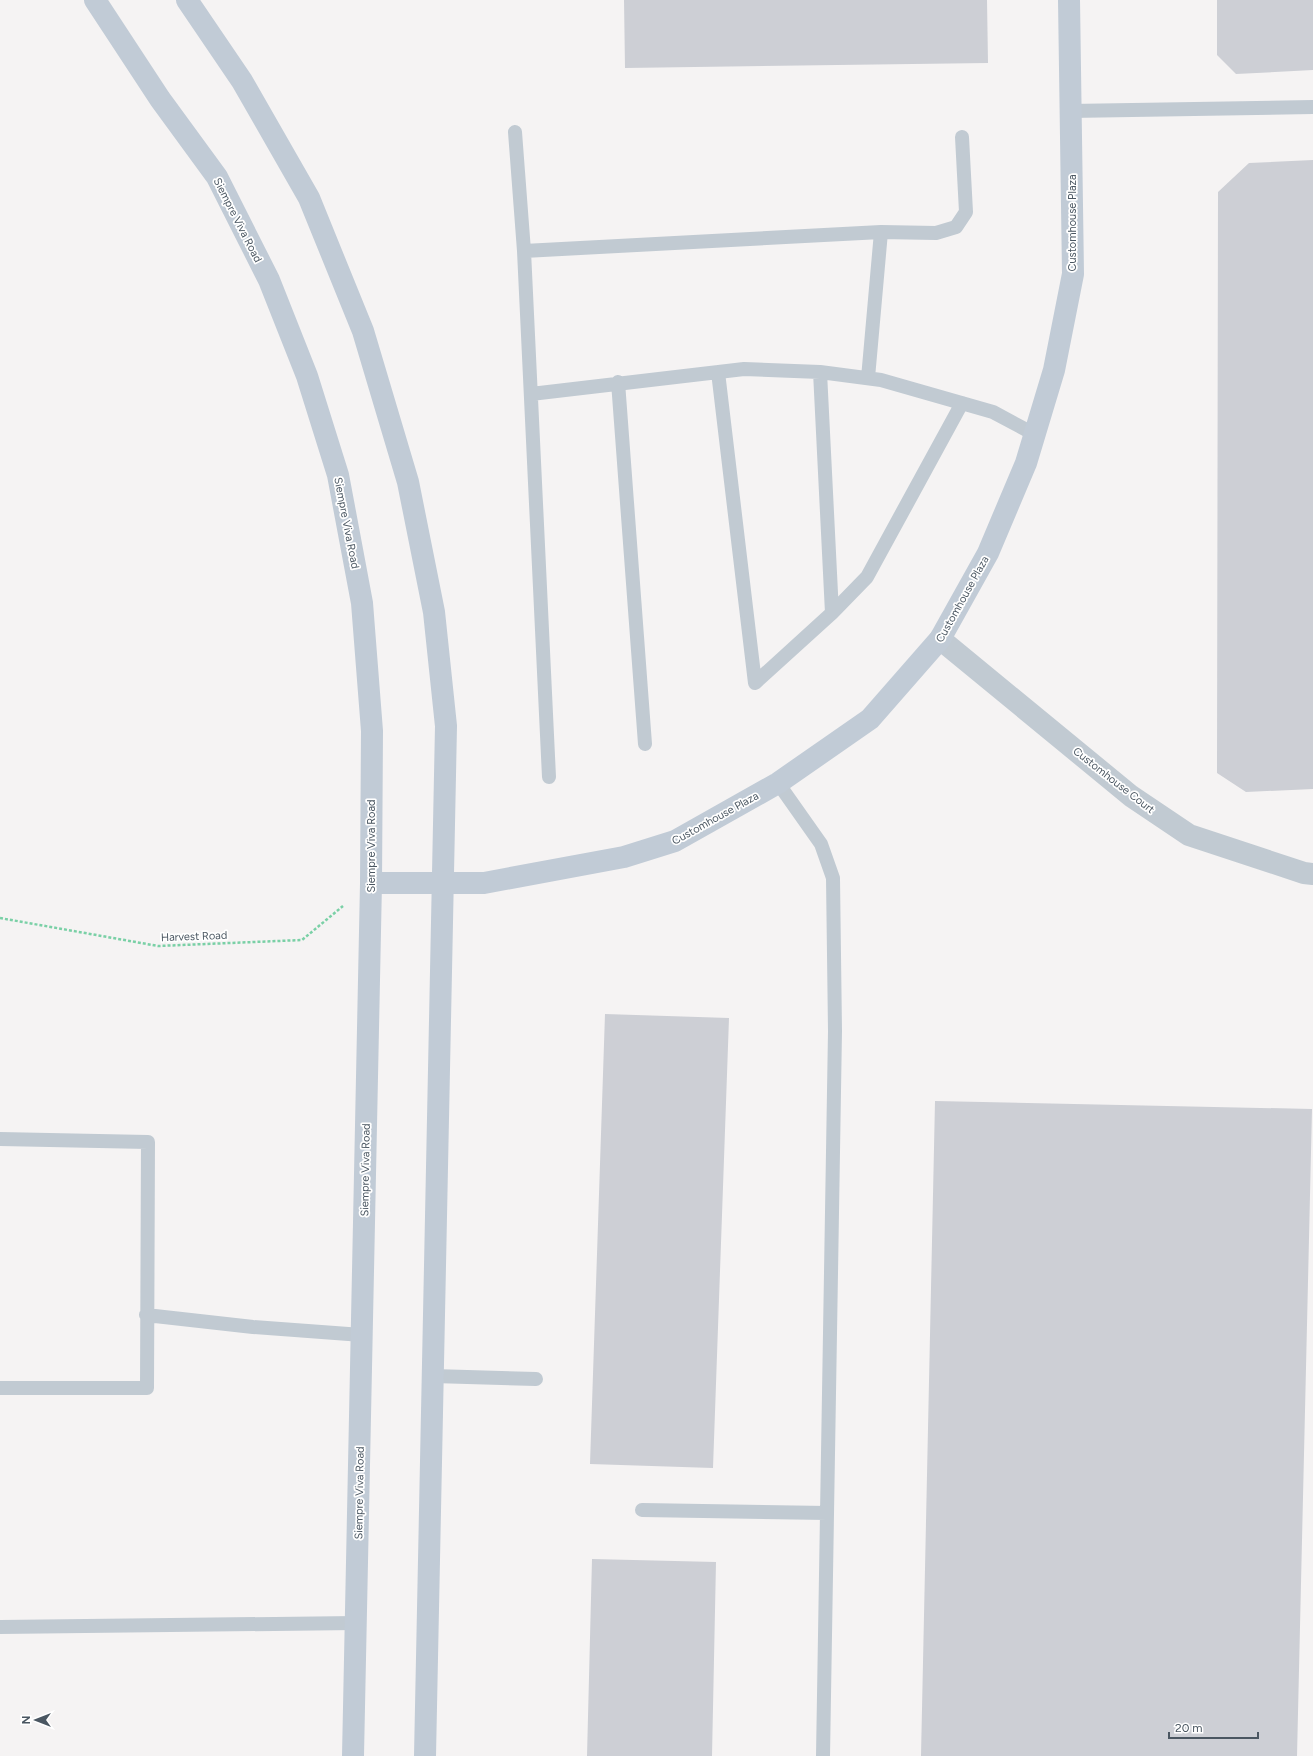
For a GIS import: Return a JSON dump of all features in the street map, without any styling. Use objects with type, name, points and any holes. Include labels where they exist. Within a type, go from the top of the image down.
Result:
[{"type":"main road","name":"Siempre Viva Road","points":[[95,0],[160,99],[217,177],[269,280],[307,376],[338,475],[362,611],[372,731],[371,883],[353,1756]]},
{"type":"main road","points":[[188,0],[242,81],[309,198],[363,331],[408,482],[434,612],[446,726],[444,883],[425,1756]]},
{"type":"main road","name":"Customhouse Plaza","points":[[371,883],[484,883],[624,857],[676,841],[778,783],[870,720],[940,639],[988,553],[1026,463],[1054,370],[1073,274],[1069,0]]},
{"type":"street","name":"Customhouse Court","points":[[940,639],[1132,796],[1189,835],[1304,873],[1313,874]]},
{"type":"lane","points":[[1070,111],[1313,107]]},
{"type":"lane","points":[[515,132],[524,251],[549,777]]},
{"type":"lane","points":[[524,251],[881,232],[936,233],[956,227],[966,212],[962,137]]},
{"type":"lane","points":[[868,378],[881,232]]},
{"type":"lane","points":[[531,394],[618,382],[744,369],[820,372],[881,380],[962,403],[992,412],[1034,434]]},
{"type":"lane","points":[[718,372],[755,682],[832,613],[867,577],[962,403]]},
{"type":"lane","points":[[820,372],[832,613]]},
{"type":"lane","points":[[618,382],[645,744]]},
{"type":"lane","points":[[778,783],[821,844],[833,878],[835,1031],[824,1756]]},
{"type":"lane","points":[[0,1139],[148,1142],[146,1315],[148,1388],[0,1388]]},
{"type":"lane","points":[[146,1315],[253,1327],[362,1335]]},
{"type":"lane","points":[[433,1376],[536,1379]]},
{"type":"lane","points":[[642,1510],[827,1513]]},
{"type":"lane","points":[[0,1627],[356,1623]]},
{"type":"path","name":"Harvest Road","points":[[0,918],[158,946],[302,940],[371,883]]},
{"type":"building","points":[[624,0],[987,0],[988,63],[625,68]]},
{"type":"building","points":[[1217,0],[1313,0],[1313,70],[1236,74],[1217,55]]},
{"type":"building","points":[[1313,160],[1313,789],[1246,792],[1217,773],[1218,192],[1249,163]]},
{"type":"building","points":[[605,1014],[729,1018],[713,1468],[590,1464]]},
{"type":"building","points":[[935,1101],[1312,1109],[1297,1756],[921,1756]]},
{"type":"building","points":[[592,1559],[716,1562],[712,1756],[587,1756]]}]
